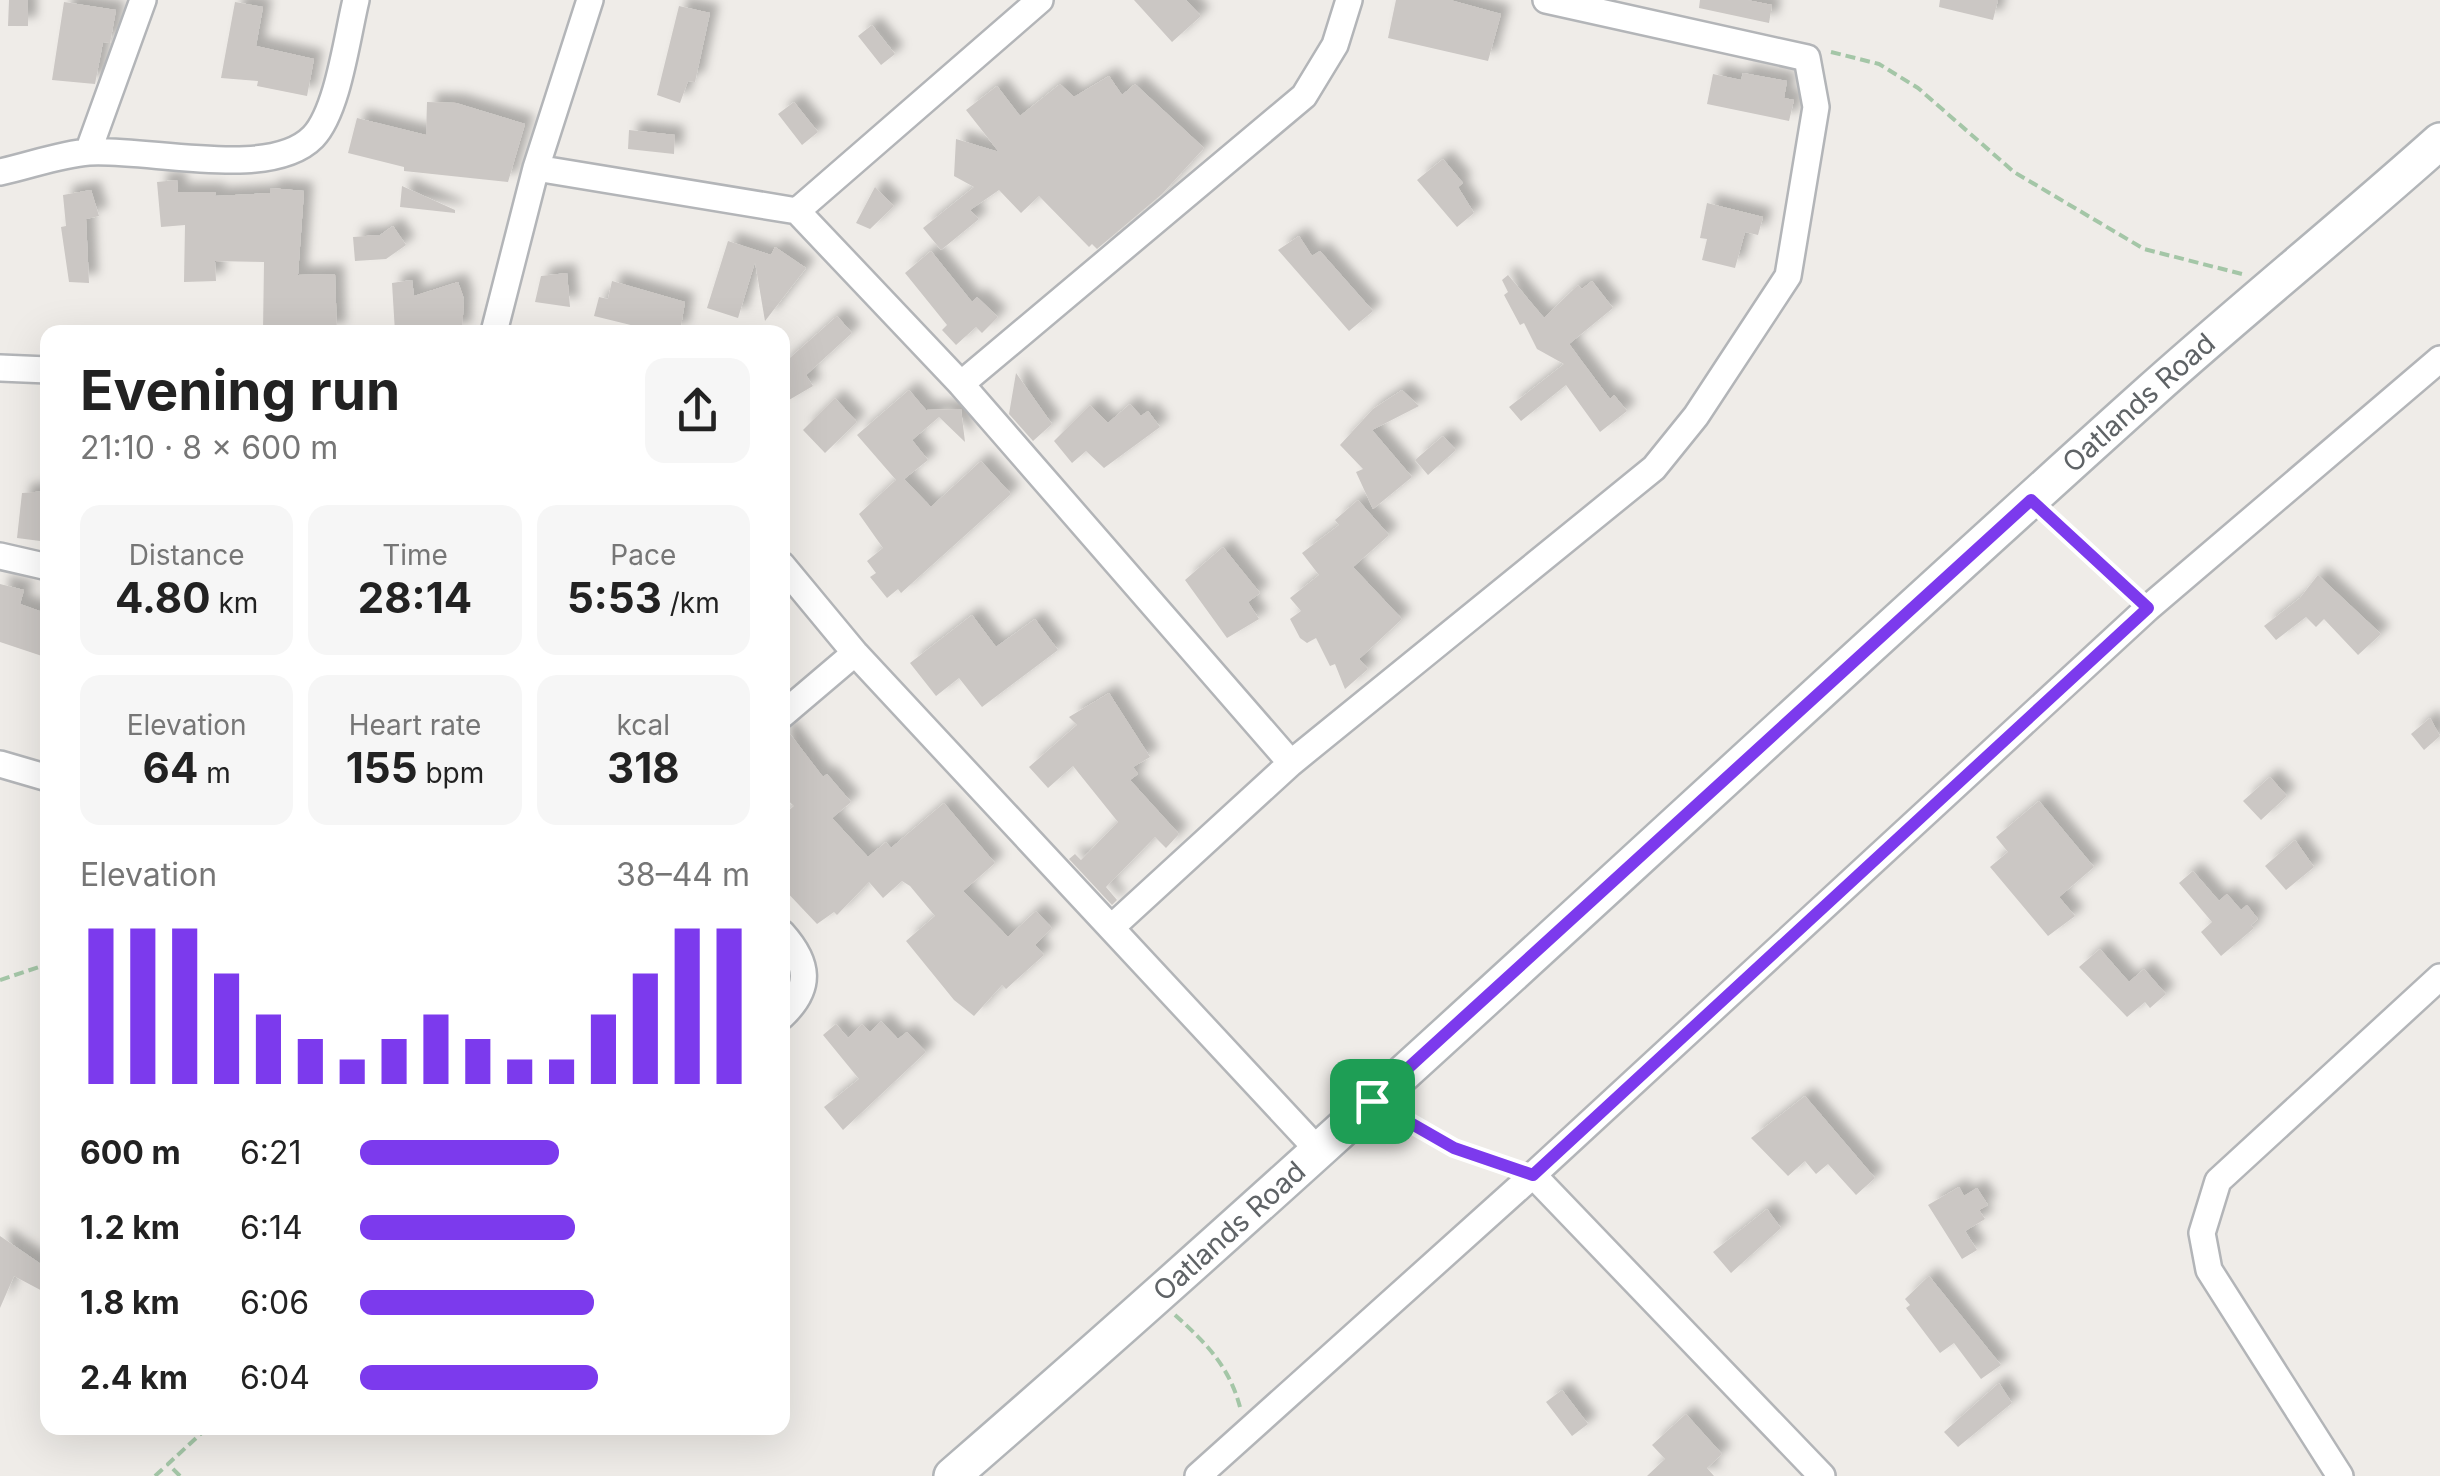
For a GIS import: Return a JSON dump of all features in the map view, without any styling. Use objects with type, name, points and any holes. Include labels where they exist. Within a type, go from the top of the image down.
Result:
[{"type":"street","points":[[88,152],[144,0]]},
{"type":"street","points":[[0,172],[88,152],[268,159],[297,150],[315,136],[328,114],[356,0]]},
{"type":"street","points":[[496,325],[536,168],[590,0]]},
{"type":"street","points":[[796,210],[1040,0]]},
{"type":"street","points":[[961,384],[1304,96],[1335,45],[1349,0]]},
{"type":"street","points":[[1112,927],[1290,763],[1654,468],[1696,416],[1788,276],[1816,106],[1808,58],[1546,0]]},
{"type":"street","name":"Oatlands Road","points":[[952,1476],[1157,1298],[1316,1148],[2156,386],[2280,283],[2440,141]]},
{"type":"street","points":[[536,168],[796,210],[961,384],[1290,763]]},
{"type":"street","points":[[1198,1476],[1533,1175],[2148,608],[2440,359]]},
{"type":"street","points":[[0,368],[40,370]]},
{"type":"street","points":[[0,556],[40,565]]},
{"type":"street","points":[[790,575],[855,653],[1316,1148]]},
{"type":"street","points":[[790,708],[855,653]]},
{"type":"street","points":[[0,764],[40,776]]},
{"type":"street","points":[[790,946],[806,971],[805,988],[790,1006]]},
{"type":"street","points":[[2340,1476],[2208,1270],[2202,1233],[2218,1181],[2440,977]]},
{"type":"street","points":[[1533,1175],[1822,1476]]},
{"type":"path","points":[[1808,58],[1828,51],[1879,64],[1918,88],[2014,172],[2144,249],[2280,283]]},
{"type":"path","points":[[2031,500],[2148,608]]},
{"type":"path","points":[[0,980],[40,967]]},
{"type":"path","points":[[1372,1101],[1454,1148],[1533,1175]]},
{"type":"path","points":[[1157,1298],[1212,1349],[1231,1375],[1247,1431]]},
{"type":"path","points":[[155,1476],[199,1435]]},
{"type":"path","points":[[168,1464],[180,1476]]},
{"type":"building","points":[[9,0],[28,0],[28,26],[8,26]]},
{"type":"building","points":[[1134,0],[1186,0],[1201,16],[1172,42]]},
{"type":"building","points":[[1396,0],[1450,0],[1501,14],[1488,61],[1388,38]]},
{"type":"building","points":[[1700,0],[1747,0],[1772,5],[1769,23],[1699,8]]},
{"type":"building","points":[[1940,0],[1998,0],[1993,20],[1939,7]]},
{"type":"building","points":[[64,2],[116,10],[110,43],[103,42],[95,84],[52,80]]},
{"type":"building","points":[[235,2],[263,7],[256,46],[314,59],[307,96],[257,86],[258,81],[221,78]]},
{"type":"building","points":[[679,6],[710,13],[695,82],[688,81],[680,103],[657,95]]},
{"type":"building","points":[[872,25],[895,54],[881,65],[858,36]]},
{"type":"building","points":[[1743,73],[1787,81],[1784,98],[1794,100],[1789,121],[1707,104],[1713,74],[1741,80]]},
{"type":"building","points":[[1109,76],[1122,95],[1135,84],[1204,148],[1162,194],[1097,249],[1092,244],[1089,247],[1039,196],[1021,213],[999,190],[970,210],[979,219],[941,250],[923,228],[974,187],[954,176],[956,139],[999,152],[966,110],[997,86],[1020,116],[1060,84],[1074,97]]},
{"type":"building","points":[[427,102],[456,103],[525,124],[508,182],[404,171],[404,167],[348,153],[357,118],[426,135]]},
{"type":"building","points":[[794,102],[818,132],[802,145],[778,114]]},
{"type":"building","points":[[629,130],[675,135],[674,154],[628,149]]},
{"type":"building","points":[[1443,159],[1463,183],[1458,187],[1474,213],[1457,227],[1417,180]]},
{"type":"building","points":[[177,180],[178,192],[216,192],[215,196],[270,193],[270,188],[304,191],[298,275],[335,274],[337,325],[263,325],[264,262],[215,261],[216,281],[184,282],[185,225],[161,227],[157,182]]},
{"type":"building","points":[[402,186],[455,210],[455,213],[400,207]]},
{"type":"building","points":[[875,187],[894,206],[870,229],[856,223]]},
{"type":"building","points":[[91,190],[99,216],[86,219],[89,283],[69,282],[61,227],[66,226],[63,195]]},
{"type":"building","points":[[1707,203],[1763,217],[1758,235],[1745,232],[1735,268],[1702,260],[1707,239],[1700,238]]},
{"type":"building","points":[[393,226],[406,245],[386,259],[355,261],[353,237],[380,235]]},
{"type":"building","points":[[1299,236],[1312,256],[1320,251],[1373,311],[1349,331],[1278,250]]},
{"type":"building","points":[[728,241],[771,255],[775,247],[806,268],[765,321],[755,262],[738,318],[707,308]]},
{"type":"building","points":[[931,251],[972,302],[977,297],[998,317],[982,333],[976,327],[956,345],[942,330],[947,325],[905,273]]},
{"type":"building","points":[[567,273],[570,307],[535,302],[541,276]]},
{"type":"building","points":[[1508,275],[1544,318],[1578,285],[1582,289],[1592,281],[1613,308],[1569,344],[1610,399],[1614,395],[1627,411],[1600,432],[1566,385],[1521,421],[1509,407],[1564,364],[1537,349],[1524,323],[1520,325],[1504,295],[1508,292],[1502,280]]},
{"type":"building","points":[[412,280],[414,296],[458,282],[464,299],[462,325],[395,325],[392,283]]},
{"type":"building","points":[[612,281],[685,302],[681,325],[631,325],[594,316],[599,297],[608,299]]},
{"type":"building","points":[[837,316],[852,333],[806,375],[813,386],[790,399],[790,358]]},
{"type":"building","points":[[1016,373],[1052,424],[1033,441],[1009,414]]},
{"type":"building","points":[[909,390],[926,410],[961,409],[965,442],[939,417],[912,440],[928,460],[904,479],[931,507],[981,461],[1011,494],[901,593],[898,589],[887,598],[870,577],[876,573],[867,561],[883,548],[859,514],[896,480],[857,435]]},
{"type":"building","points":[[1402,390],[1419,406],[1372,430],[1412,477],[1373,509],[1356,472],[1363,469],[1340,445],[1373,409]]},
{"type":"building","points":[[835,398],[857,422],[825,453],[803,430]]},
{"type":"building","points":[[1130,404],[1141,416],[1148,411],[1160,427],[1104,468],[1086,451],[1072,463],[1054,441],[1090,405],[1108,423]]},
{"type":"building","points":[[1443,436],[1456,450],[1428,475],[1415,460]]},
{"type":"building","points":[[40,492],[40,541],[17,538],[22,493]]},
{"type":"building","points":[[1358,500],[1389,535],[1353,567],[1402,619],[1359,659],[1368,669],[1345,689],[1335,664],[1330,666],[1316,638],[1307,643],[1300,638],[1290,619],[1301,611],[1290,598],[1319,575],[1302,553],[1339,525],[1335,520]]},
{"type":"building","points":[[1223,547],[1260,593],[1248,602],[1259,619],[1227,638],[1185,580]]},
{"type":"building","points":[[2318,575],[2381,634],[2358,655],[2324,619],[2316,627],[2306,617],[2276,640],[2264,626],[2300,598]]},
{"type":"building","points":[[0,584],[24,590],[20,604],[40,611],[40,655],[0,642]]},
{"type":"building","points":[[972,615],[996,647],[1035,619],[1058,650],[982,707],[959,678],[936,696],[910,663]]},
{"type":"building","points":[[1109,693],[1150,757],[1133,767],[1138,774],[1130,780],[1179,834],[1166,848],[1155,837],[1106,887],[1117,900],[1112,905],[1069,859],[1075,854],[1081,860],[1118,822],[1073,766],[1048,788],[1029,767],[1077,725],[1069,717]]},
{"type":"building","points":[[2430,718],[2440,736],[2424,750],[2411,734]]},
{"type":"building","points":[[790,734],[823,777],[827,774],[851,802],[832,818],[868,857],[886,842],[891,848],[944,803],[995,863],[963,891],[1008,937],[1036,911],[1052,928],[1035,945],[1044,955],[1006,989],[1002,985],[974,1016],[954,1000],[906,941],[935,916],[902,881],[883,898],[869,882],[837,915],[834,912],[817,924],[790,895],[790,809],[794,806],[790,802]]},
{"type":"building","points":[[2270,777],[2287,796],[2261,820],[2243,801]]},
{"type":"building","points":[[2039,801],[2094,867],[2059,897],[2075,916],[2048,936],[1990,867],[2008,852],[1996,837]]},
{"type":"building","points":[[2295,840],[2314,867],[2286,890],[2265,866]]},
{"type":"building","points":[[2193,871],[2219,901],[2227,894],[2241,910],[2247,905],[2258,919],[2251,925],[2254,928],[2221,956],[2201,932],[2212,922],[2179,883]]},
{"type":"building","points":[[2100,949],[2129,982],[2144,969],[2166,994],[2150,1008],[2145,1002],[2127,1017],[2079,967]]},
{"type":"building","points":[[881,1021],[898,1039],[907,1032],[926,1052],[843,1130],[824,1107],[859,1079],[823,1035],[836,1024],[848,1038],[862,1024],[870,1032]]},
{"type":"building","points":[[1805,1096],[1875,1178],[1856,1195],[1828,1164],[1816,1174],[1805,1161],[1788,1176],[1751,1138]]},
{"type":"building","points":[[1959,1187],[1964,1196],[1977,1188],[1988,1205],[1979,1210],[1985,1219],[1965,1231],[1977,1250],[1962,1259],[1928,1205]]},
{"type":"building","points":[[1767,1209],[1781,1228],[1731,1273],[1713,1252]]},
{"type":"building","points":[[0,1236],[40,1264],[40,1290],[14,1276],[0,1308]]},
{"type":"building","points":[[1929,1276],[2001,1365],[1981,1379],[1954,1343],[1940,1353],[1906,1308],[1910,1305],[1905,1299]]},
{"type":"building","points":[[1999,1383],[2012,1403],[1958,1447],[1944,1432]]},
{"type":"building","points":[[1562,1390],[1588,1424],[1572,1436],[1546,1402]]},
{"type":"building","points":[[1686,1414],[1722,1454],[1707,1468],[1714,1476],[1647,1476],[1665,1459],[1652,1445]]},
{"type":"route","points":[[2031,500],[2148,608],[1533,1175],[1454,1148],[1372,1101],[2031,500]]}]
